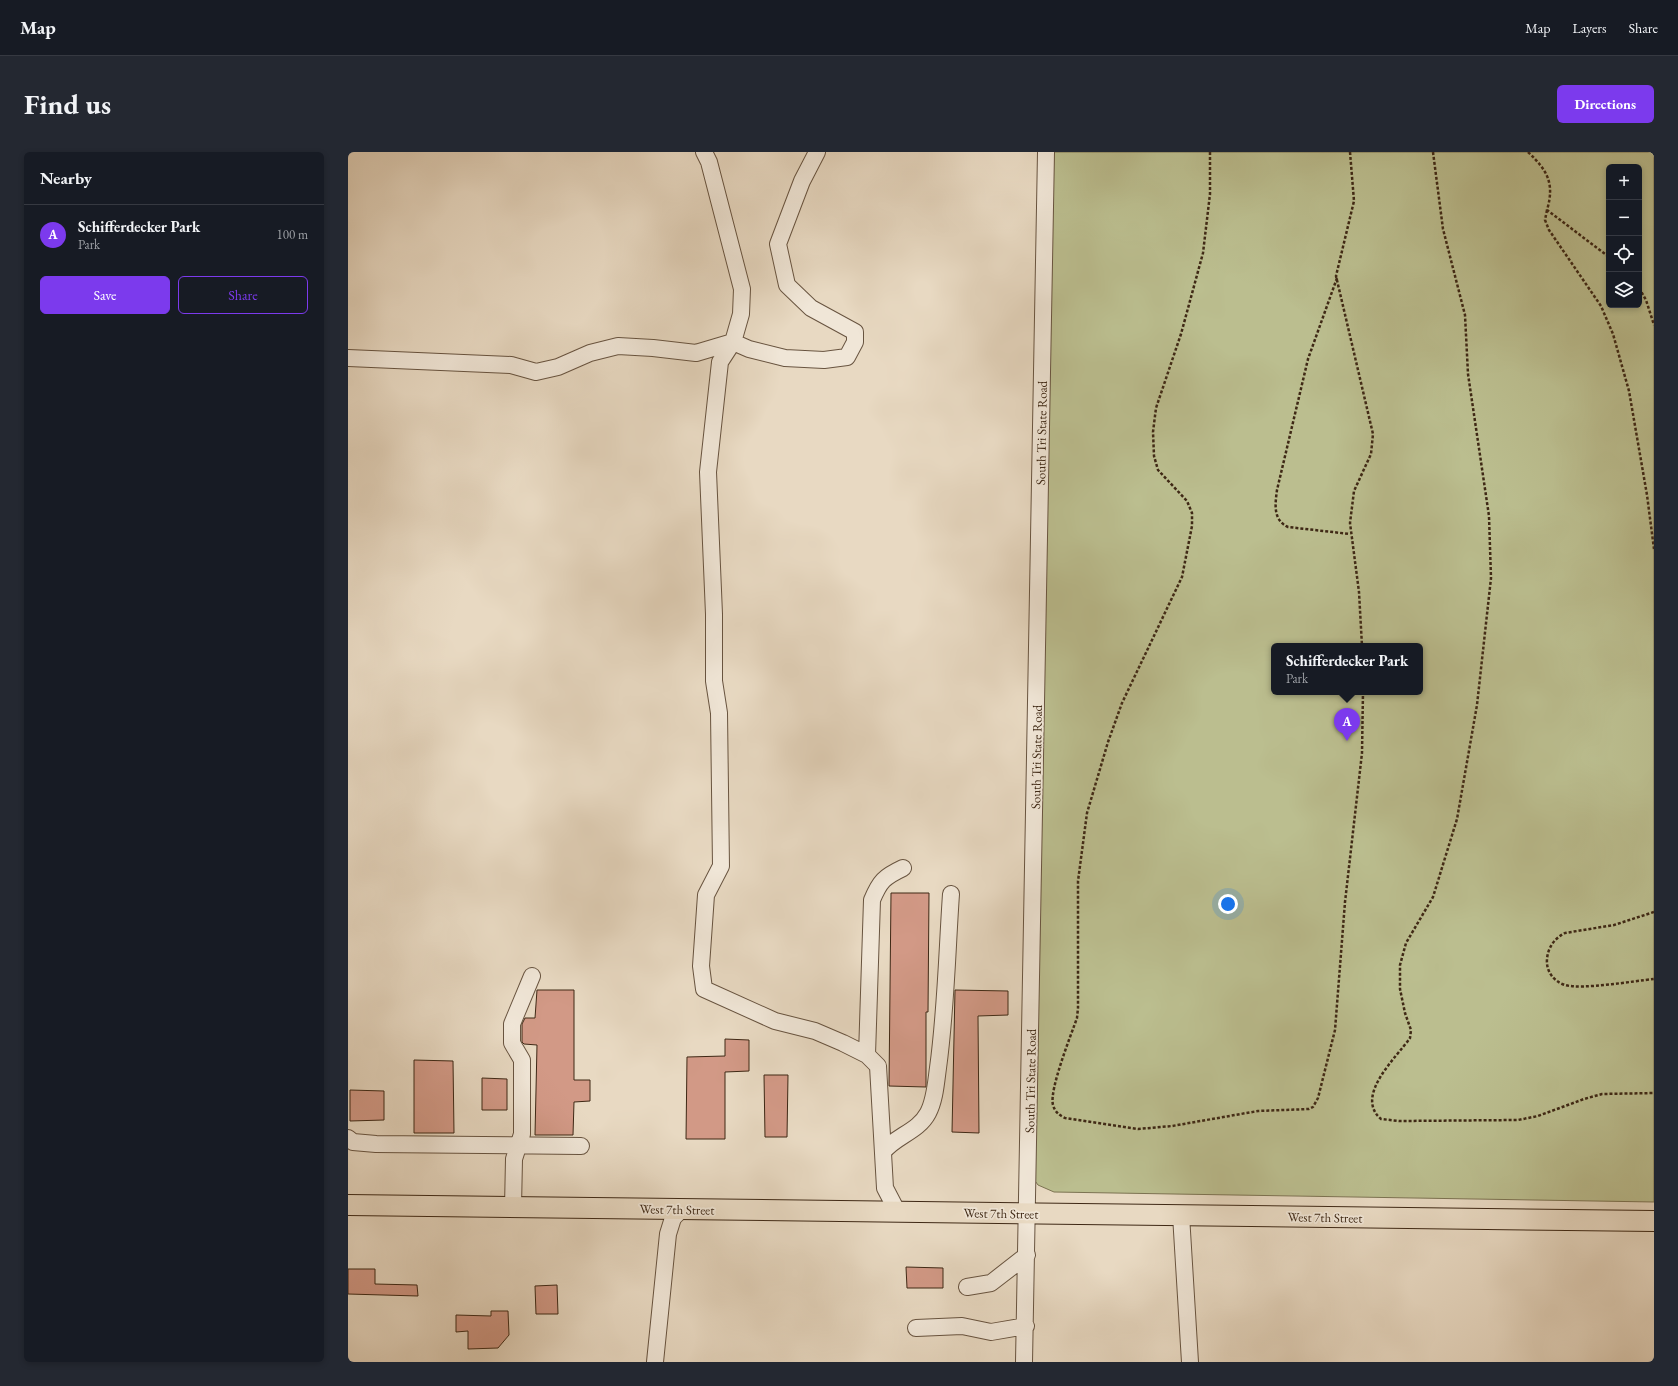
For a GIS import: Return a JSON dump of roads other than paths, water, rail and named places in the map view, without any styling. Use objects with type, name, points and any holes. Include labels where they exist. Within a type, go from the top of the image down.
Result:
[{"type":"main road","name":"West 7th Street","points":[[348,1205],[1654,1221]]},
{"type":"street","points":[[704,152],[709,162],[742,289],[741,314],[733,342],[720,362],[708,472],[714,614],[714,681],[719,712],[722,866],[706,894],[701,966],[704,989],[751,1012],[775,1021],[815,1031],[866,1055],[878,1066],[885,1188],[897,1211]]},
{"type":"street","points":[[348,358],[511,365],[536,372],[558,367],[590,353],[618,346],[696,353],[733,342],[749,349],[785,358],[824,360],[847,357],[856,342],[855,332],[811,308],[787,285],[778,244],[796,194],[817,152]]},
{"type":"street","name":"South Tri State Road","points":[[1024,1362],[1026,1326],[1046,152]]},
{"type":"street","points":[[866,1055],[872,900],[878,884],[887,876],[903,868]]},
{"type":"street","points":[[883,1152],[889,1145],[918,1126],[928,1113],[934,1093],[942,1041],[951,894]]},
{"type":"street","points":[[513,1207],[514,1160],[522,1134],[522,1060],[512,1043],[512,1024],[532,976]]},
{"type":"street","points":[[348,1138],[353,1142],[376,1144],[581,1146]]},
{"type":"street","points":[[655,1362],[668,1234],[673,1218],[682,1209]]},
{"type":"street","points":[[1181,1215],[1190,1362]]},
{"type":"street","points":[[967,1287],[991,1283],[1027,1255]]},
{"type":"street","points":[[916,1328],[962,1326],[991,1332],[1026,1326]]},
{"type":"place","name":"Schifferdecker Park","points":[[1347,741]]}]
